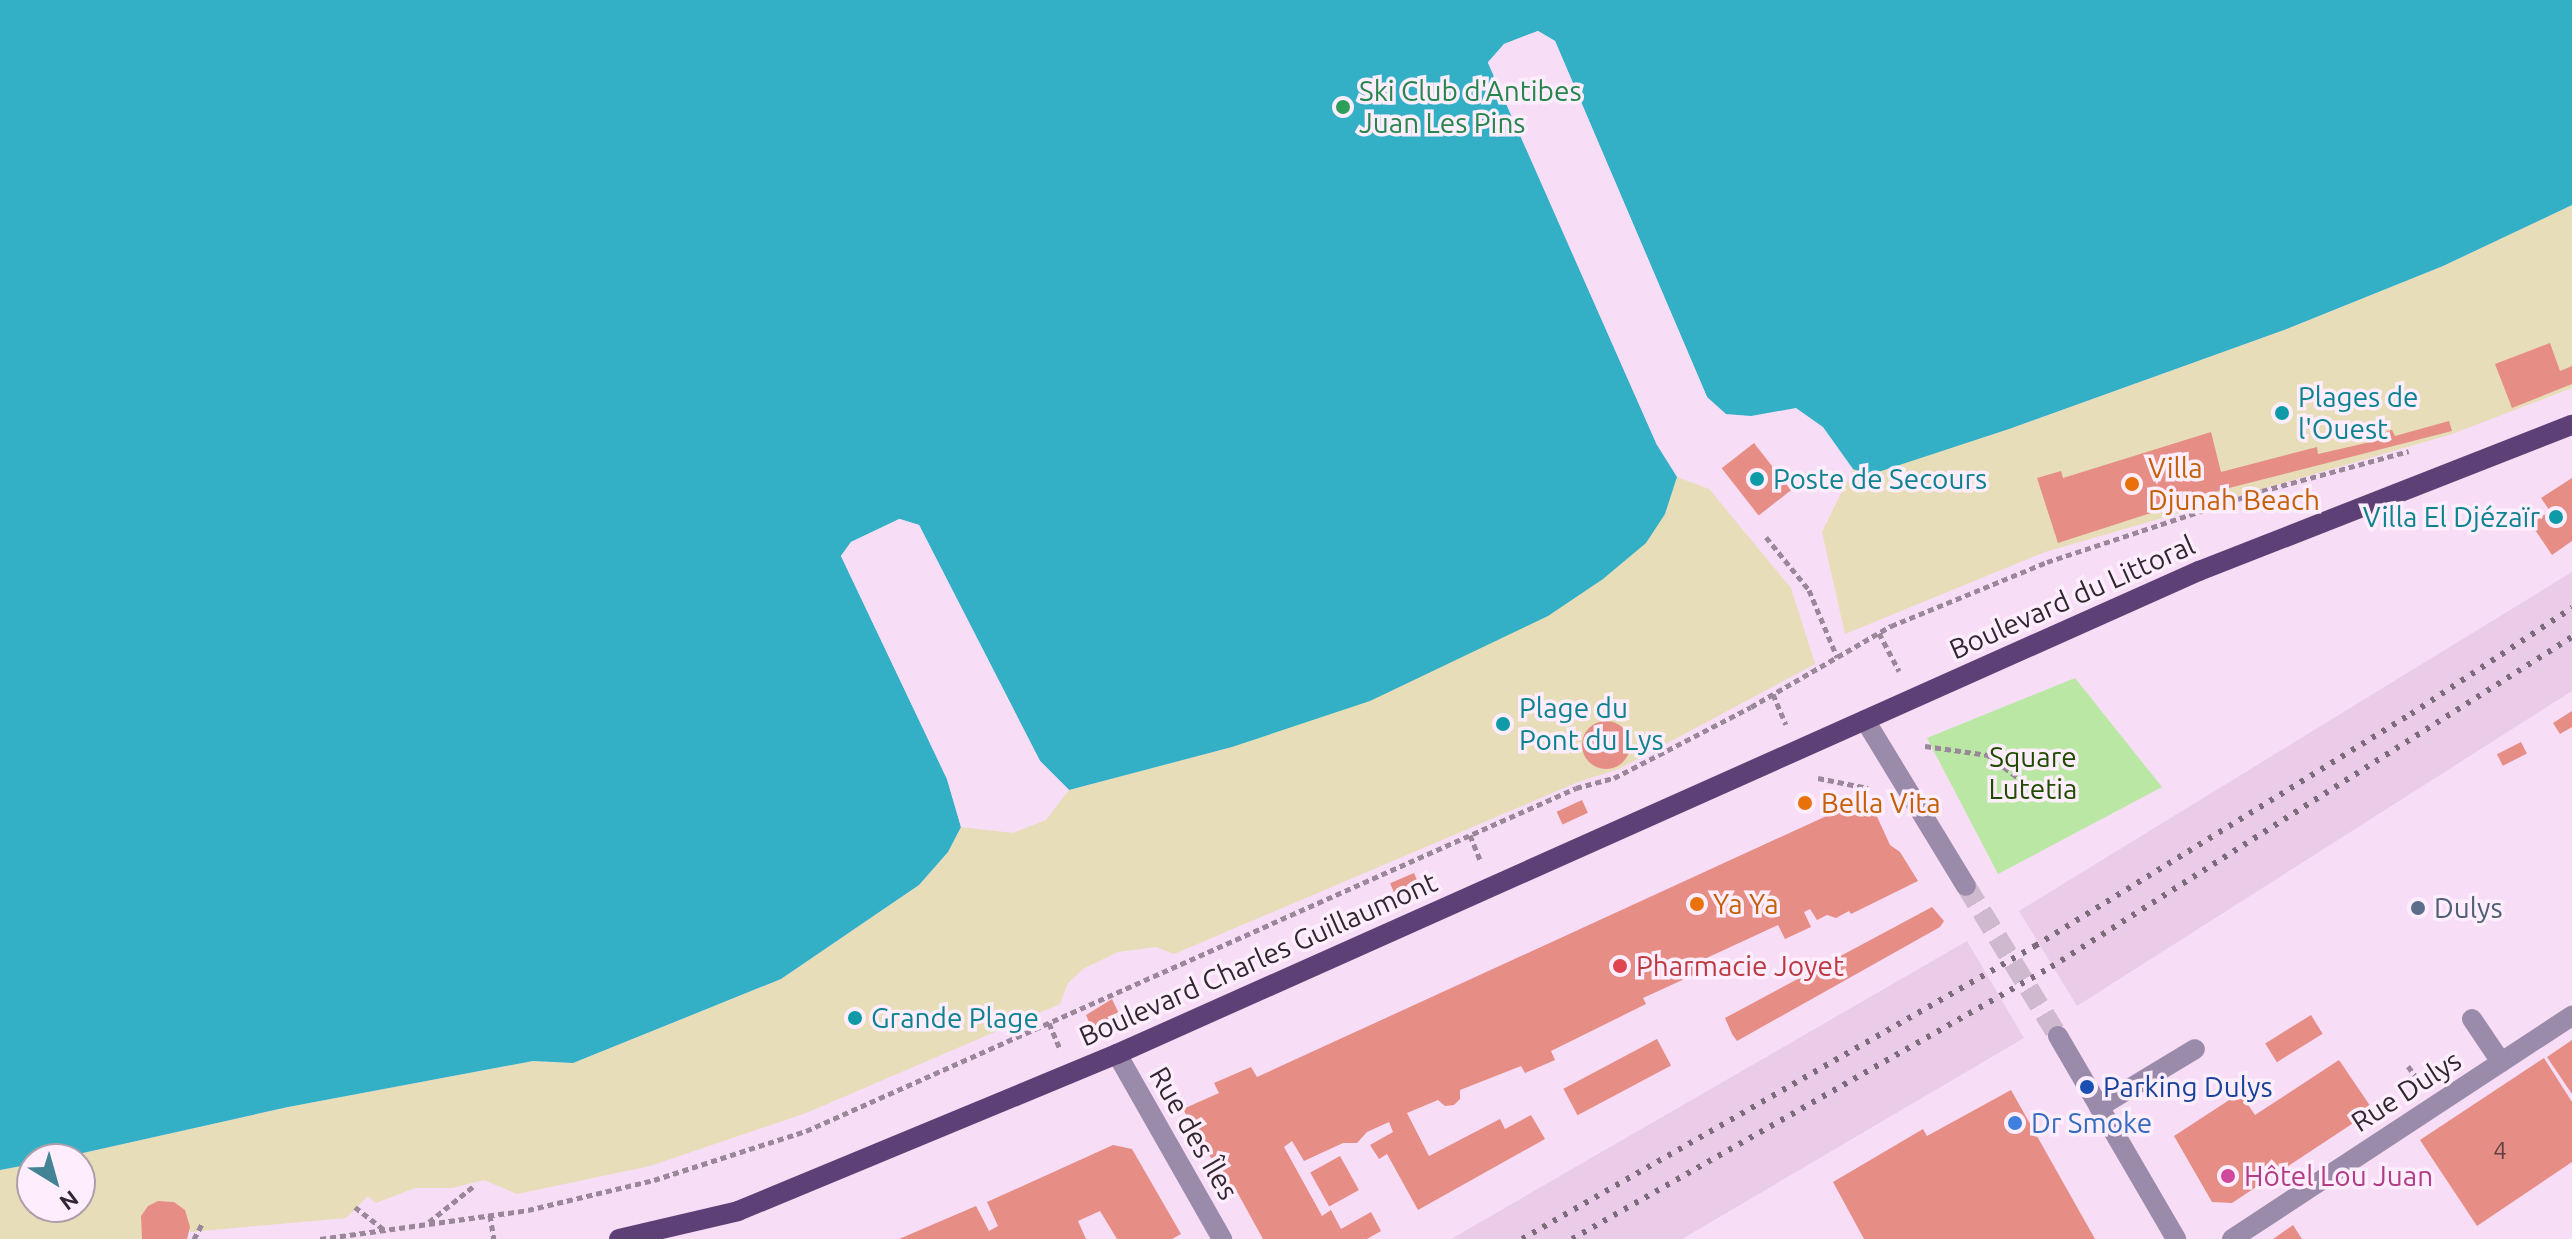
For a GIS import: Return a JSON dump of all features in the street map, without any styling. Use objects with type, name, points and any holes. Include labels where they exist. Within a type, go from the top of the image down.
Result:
[{"type":"main road","name":"Boulevard du Littoral","points":[[1865,720],[2199,571],[2572,425]]},
{"type":"main road","name":"Boulevard Charles Guillaumont","points":[[619,1239],[738,1211],[1117,1054],[1865,720]]},
{"type":"street","points":[[1865,720],[1966,886]]},
{"type":"street","name":"Rue Dulys","points":[[2232,1239],[2572,1016]]},
{"type":"street","points":[[2472,1019],[2501,1062]]},
{"type":"street","points":[[2058,1036],[2176,1239]]},
{"type":"street","points":[[2099,1107],[2195,1049]]},
{"type":"street","name":"Rue des Îles","points":[[1117,1054],[1222,1239]]},
{"type":"path","points":[[320,1239],[528,1210],[654,1180],[806,1131],[1576,788],[1614,778],[1773,694],[1879,633],[2047,562],[2262,491],[2424,447]]},
{"type":"path","points":[[1766,537],[1809,590],[1837,657]]},
{"type":"path","points":[[1879,633],[1902,676]]},
{"type":"path","points":[[1773,694],[1786,725]]},
{"type":"path","points":[[1925,746],[1988,755],[2037,792]]},
{"type":"path","points":[[1813,776],[1868,788]]},
{"type":"path","points":[[1470,835],[1482,865]]},
{"type":"path","points":[[1049,1023],[1062,1055]]},
{"type":"path","points":[[427,1224],[475,1185]]},
{"type":"path","points":[[355,1207],[384,1230]]},
{"type":"path","points":[[490,1215],[494,1239]]},
{"type":"path","points":[[194,1239],[203,1222]]},
{"type":"shaded area","points":[[2572,572],[2572,691],[2077,1006],[2019,911]]},
{"type":"shaded area","points":[[1967,941],[2024,1038],[1682,1239],[1451,1239]]},
{"type":"green space","name":"Square Lutetia","points":[[2075,678],[2162,787],[1998,874],[1927,738]]},
{"type":"sand","name":"Plages de l'Ouest","points":[[2572,205],[2572,388],[2452,434],[2045,552],[1845,634],[1822,532],[1853,469],[1869,474],[2009,429],[2284,330],[2443,266]]},
{"type":"sand","points":[[1677,477],[1709,489],[1791,588],[1815,664],[1619,769],[1578,782],[1174,954],[1156,947],[1118,952],[1083,969],[1068,983],[1060,1004],[806,1113],[650,1166],[517,1194],[484,1180],[452,1188],[415,1188],[376,1203],[368,1196],[346,1218],[190,1232],[185,1210],[174,1202],[159,1201],[148,1206],[141,1216],[142,1239],[0,1239],[0,1170],[16,1167],[16,1223],[96,1223],[96,1150],[288,1107],[533,1061],[573,1063],[781,979],[919,885],[948,852],[961,827],[1013,833],[1046,820],[1069,790],[1232,747],[1665,514]]},
{"type":"water","points":[[0,0],[2572,0],[2572,205],[2443,266],[2284,330],[2009,429],[1869,475],[1853,469],[1823,427],[1796,408],[1751,416],[1726,414],[1707,397],[1555,41],[1538,31],[1504,44],[1488,63],[1657,445],[1677,477],[1665,514],[1646,543],[1603,579],[1548,616],[1370,701],[1232,747],[1069,790],[1040,761],[919,525],[899,519],[851,542],[841,556],[947,779],[961,827],[948,852],[919,885],[781,979],[573,1063],[533,1061],[288,1107],[96,1150],[96,1143],[16,1143],[16,1167],[0,1170]]},
{"type":"pier","points":[[1538,31],[1555,41],[1707,397],[1704,400],[1552,44],[1537,35],[1506,47],[1492,63],[1660,442],[1657,445],[1488,62],[1504,44]]},
{"type":"pier","points":[[900,519],[919,525],[1040,761],[1069,790],[1066,793],[1037,763],[916,528],[900,523],[853,545],[845,556],[951,777],[965,827],[961,827],[947,779],[841,556],[851,542]]},
{"type":"building","points":[[2550,343],[2560,371],[2572,366],[2572,384],[2512,408],[2495,364]]},
{"type":"building","name":"Villa Djunah Beach","points":[[2449,421],[2452,431],[2225,489],[2058,543],[2037,478],[2061,471],[2063,478],[2211,432],[2221,472],[2317,447],[2318,454],[2388,438],[2387,431],[2392,430],[2395,436]]},
{"type":"building","name":"Poste de Secours","points":[[1754,443],[1791,490],[1759,516],[1722,468]]},
{"type":"building","name":"Villa El Djézaïr","points":[[2572,478],[2572,541],[2552,555],[2531,524],[2550,511],[2541,498]]},
{"type":"building","points":[[2572,711],[2572,727],[2560,734],[2553,723]]},
{"type":"building","points":[[1606,721],[1623,728],[1630,745],[1623,762],[1606,769],[1589,762],[1582,745],[1589,728]]},
{"type":"building","points":[[2521,742],[2527,754],[2503,766],[2497,754]]},
{"type":"building","points":[[1868,797],[1890,845],[1900,852],[1918,881],[1851,914],[1849,911],[1836,918],[1827,915],[1817,920],[1810,909],[1804,912],[1811,927],[1785,939],[1778,925],[1698,962],[1702,971],[1643,998],[1646,1004],[1551,1051],[1555,1060],[1525,1073],[1521,1066],[1460,1090],[1460,1099],[1454,1105],[1445,1106],[1438,1100],[1407,1113],[1429,1156],[1500,1119],[1505,1129],[1531,1115],[1545,1139],[1418,1210],[1387,1154],[1379,1159],[1370,1145],[1393,1132],[1389,1122],[1367,1132],[1357,1143],[1343,1143],[1304,1161],[1292,1141],[1284,1147],[1322,1216],[1331,1210],[1341,1229],[1371,1212],[1381,1231],[1367,1239],[1263,1239],[1236,1190],[1231,1193],[1183,1109],[1219,1093],[1214,1083],[1251,1067],[1257,1077]]},
{"type":"building","points":[[1582,800],[1588,813],[1563,825],[1557,812]]},
{"type":"building","points":[[1414,873],[1420,887],[1396,897],[1390,883]]},
{"type":"building","points":[[1932,907],[1944,921],[1940,927],[1737,1041],[1732,1034],[1725,1018]]},
{"type":"building","points":[[1112,999],[1121,1018],[1093,1031],[1086,1015]]},
{"type":"building","points":[[2311,1015],[2323,1034],[2277,1062],[2265,1044]]},
{"type":"building","points":[[1657,1039],[1671,1065],[1577,1115],[1563,1089]]},
{"type":"building","points":[[2572,1040],[2572,1094],[2547,1057]]},
{"type":"building","points":[[2544,1058],[2572,1102],[2572,1162],[2477,1226],[2420,1140]]},
{"type":"building","points":[[2339,1060],[2373,1110],[2232,1203],[2212,1202],[2174,1136],[2240,1093],[2255,1115]]},
{"type":"building","points":[[2011,1090],[2095,1239],[1864,1239],[1833,1182],[1923,1129],[1927,1136]]},
{"type":"building","points":[[1113,1145],[1132,1149],[1181,1234],[1172,1239],[1117,1239],[1100,1211],[1078,1221],[1086,1239],[899,1239],[976,1206],[989,1231],[998,1226],[987,1202]]},
{"type":"building","points":[[1340,1156],[1359,1190],[1329,1207],[1310,1172]]},
{"type":"building","points":[[158,1201],[174,1202],[185,1210],[190,1227],[187,1239],[142,1239],[141,1216],[148,1206]]},
{"type":"building","points":[[2293,1225],[2302,1239],[2273,1239]]},
{"type":"tunnel","points":[[1966,886],[2058,1036]]},
{"type":"railway","points":[[1522,1239],[2035,946],[2411,714],[2572,608]]},
{"type":"railway","points":[[1572,1239],[2051,967],[2572,637]]},
{"type":"place","name":"Ski Club d'Antibes Juan Les Pins","points":[[1343,107]]},
{"type":"place","name":"Plages de l'Ouest","points":[[2282,413]]},
{"type":"place","name":"Poste de Secours","points":[[1757,479]]},
{"type":"place","name":"Villa Djunah Beach","points":[[2132,484]]},
{"type":"place","name":"Villa El Djézaïr","points":[[2556,517]]},
{"type":"place","name":"Plage du Pont du Lys","points":[[1503,724]]},
{"type":"place","name":"Bella Vita","points":[[1805,803]]},
{"type":"place","name":"Ya Ya","points":[[1697,904]]},
{"type":"place","name":"Dulys","points":[[2418,908]]},
{"type":"place","name":"Pharmacie Joyet","points":[[1620,966]]},
{"type":"place","name":"Grande Plage","points":[[855,1018]]},
{"type":"place","name":"Parking Dulys","points":[[2087,1087]]},
{"type":"place","name":"Dr Smoke","points":[[2015,1123]]},
{"type":"place","name":"Hôtel Lou Juan","points":[[2228,1176]]}]
